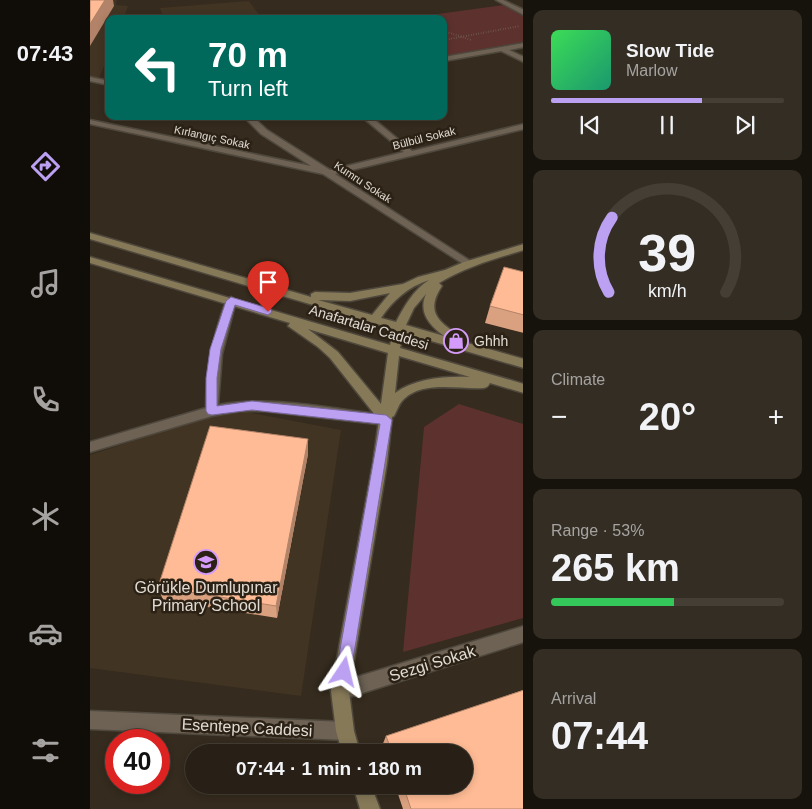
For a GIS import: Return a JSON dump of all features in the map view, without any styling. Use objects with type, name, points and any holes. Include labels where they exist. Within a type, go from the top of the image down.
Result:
[{"type":"street","points":[[502,1],[519,0]]},
{"type":"street","points":[[502,1],[523,13]]},
{"type":"street","points":[[447,58],[523,45]]},
{"type":"street","points":[[500,48],[523,60]]},
{"type":"street","points":[[90,79],[105,81]]},
{"type":"street","name":"Kumru Sokak","points":[[252,120],[264,132],[468,264]]},
{"type":"street","points":[[370,120],[410,153]]},
{"type":"street","name":"Kırlangıç Sokak","points":[[90,122],[330,173]]},
{"type":"street","name":"Bülbül Sokak","points":[[330,173],[523,126]]},
{"type":"street","name":"Anafartalar Caddesi","points":[[90,236],[523,364]]},
{"type":"street","points":[[375,319],[385,302],[403,287],[424,277],[451,271],[523,247]]},
{"type":"street","name":"Anafartalar Caddesi","points":[[90,260],[522,389]]},
{"type":"street","points":[[348,744],[344,732],[340,691],[386,420],[394,350],[400,327],[409,307],[428,286],[451,271]]},
{"type":"street","points":[[451,271],[428,296],[427,308],[434,321],[449,335],[469,348]]},
{"type":"street","points":[[274,290],[327,298],[350,297],[403,287]]},
{"type":"street","points":[[212,411],[212,375],[216,349],[231,301],[310,333],[330,350],[386,420]]},
{"type":"street","points":[[386,420],[400,395],[419,387],[447,381],[474,382],[522,389]]},
{"type":"street","points":[[90,447],[212,411],[252,406],[386,420]]},
{"type":"street","name":"Sezgi Sokak","points":[[340,691],[523,634]]},
{"type":"street","name":"Esentepe Caddesi","points":[[90,720],[344,732]]},
{"type":"street","points":[[365,794],[370,809]]},
{"type":"path","points":[[447,39],[523,25]]},
{"type":"shaded area","points":[[90,0],[117,0],[116,5],[128,6],[125,15],[105,15],[105,64],[99,78],[90,76]]},
{"type":"shaded area","points":[[249,1],[259,15],[163,15],[160,8]]},
{"type":"shaded area","points":[[504,5],[523,16],[523,42],[447,55],[447,15],[430,15]]},
{"type":"shaded area","points":[[459,404],[523,424],[523,618],[403,652],[424,427]]},
{"type":"shaded area","name":"Görükle Dumlupınar Primary School","points":[[230,409],[341,430],[301,696],[90,668],[90,455]]},
{"type":"building","points":[[90,0],[105,0],[90,24]]},
{"type":"building","points":[[504,267],[523,272],[523,315],[490,306]]},
{"type":"building","name":"Görükle Dumlupınar Primary School","points":[[210,426],[308,439],[276,606],[158,587]]},
{"type":"building","points":[[523,690],[523,809],[411,809],[406,794],[473,794],[473,744],[389,744],[386,736]]},
{"type":"place","name":"Ghhh","points":[[456,341]]},
{"type":"place","name":"Görükle Dumlupınar Primary School","points":[[206,562]]},
{"type":"route","points":[[268,312],[231,301],[222,324],[212,368],[212,411],[240,406],[264,406],[386,420],[344,672]]}]
